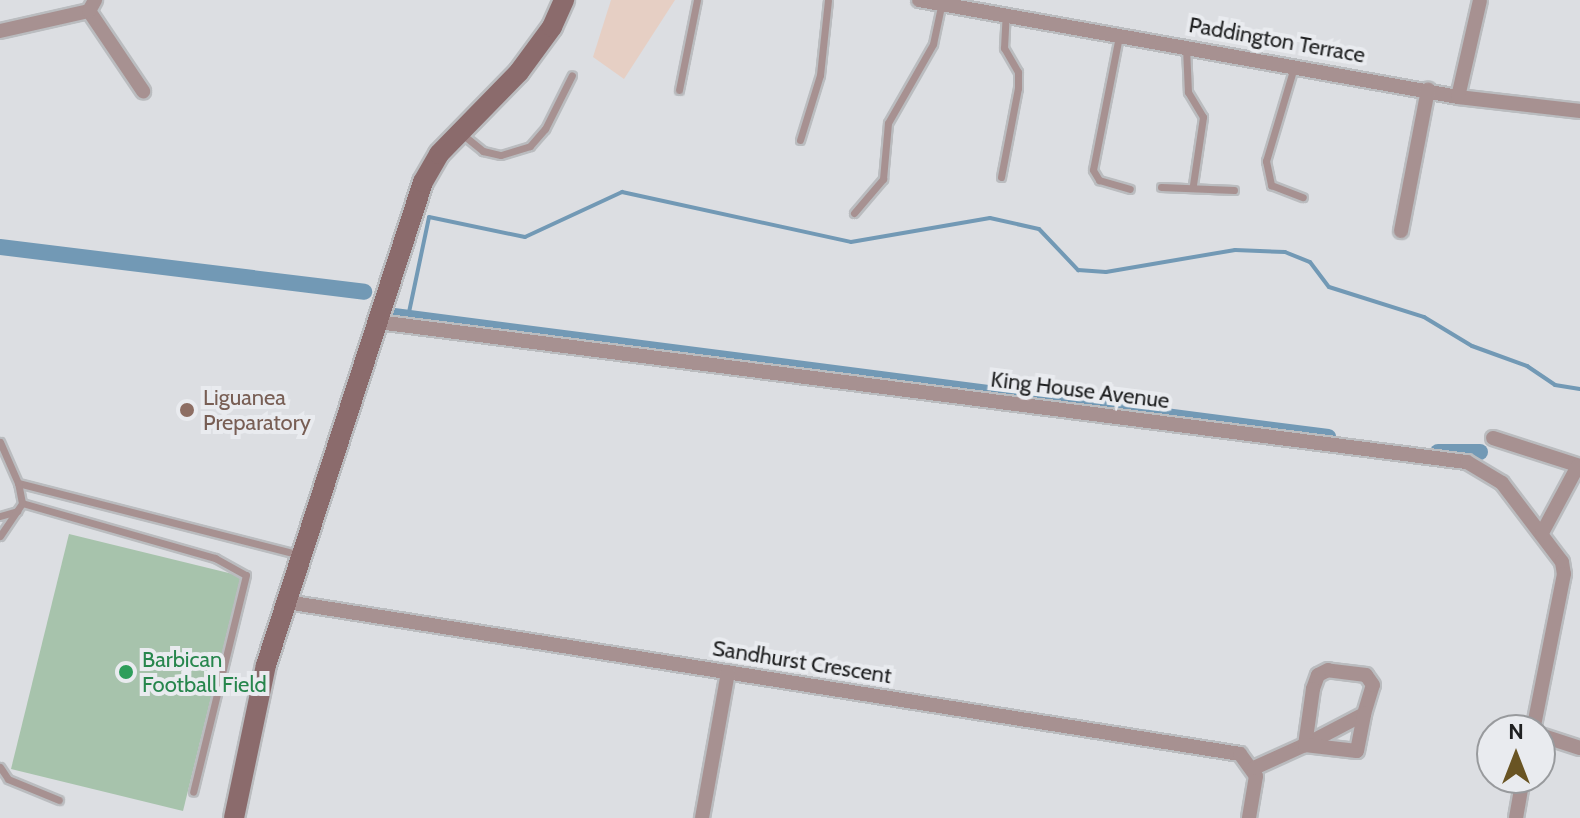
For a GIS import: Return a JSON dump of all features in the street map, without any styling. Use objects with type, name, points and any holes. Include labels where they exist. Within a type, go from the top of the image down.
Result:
[{"type":"main road","points":[[234,818],[266,665],[423,182],[460,132],[519,72],[552,27],[564,0]]},
{"type":"street","name":"Paddington Terrace","points":[[919,0],[1186,45],[1458,97],[1580,111]]},
{"type":"street","points":[[1458,97],[1480,0]]},
{"type":"street","points":[[0,31],[92,5],[143,91]]},
{"type":"street","points":[[1401,231],[1428,90]]},
{"type":"street","name":"King House Avenue","points":[[378,322],[1467,462],[1502,483],[1542,533],[1564,574],[1536,714]]},
{"type":"street","points":[[1493,438],[1579,466],[1542,533]]},
{"type":"street","name":"Sandhurst Crescent","points":[[287,602],[1240,754],[1254,768]]},
{"type":"street","points":[[1328,670],[1366,675],[1373,685],[1357,751],[1305,745],[1318,675],[1328,670]]},
{"type":"street","points":[[702,818],[728,672]]},
{"type":"street","points":[[1249,818],[1254,768],[1364,714]]},
{"type":"street","points":[[1556,740],[1580,748]]},
{"type":"street","points":[[1516,818],[1520,794]]},
{"type":"lane","points":[[679,90],[697,0]]},
{"type":"lane","points":[[800,140],[820,75],[828,0]]},
{"type":"lane","points":[[854,213],[883,179],[888,123],[933,44],[941,3]]},
{"type":"lane","points":[[1001,177],[1018,88],[1018,72],[1004,48],[1006,14]]},
{"type":"lane","points":[[1119,33],[1093,170],[1099,180],[1130,189]]},
{"type":"lane","points":[[1186,45],[1188,92],[1203,117],[1193,185]]},
{"type":"lane","points":[[1295,65],[1266,161],[1271,185],[1303,197]]},
{"type":"lane","points":[[460,132],[483,151],[501,155],[530,146],[545,129],[572,75]]},
{"type":"lane","points":[[1161,187],[1193,185],[1234,190]]},
{"type":"lane","points":[[0,442],[18,483],[20,507],[0,536]]},
{"type":"lane","points":[[18,483],[303,555]]},
{"type":"lane","points":[[0,516],[20,507],[215,558],[246,575],[193,792]]},
{"type":"lane","points":[[0,767],[8,779],[59,800]]},
{"type":"shaded area","points":[[611,0],[675,0],[624,79],[593,57]]},
{"type":"green space","name":"Barbican Football Field","points":[[69,534],[241,576],[183,811],[11,769]]},
{"type":"waterway","points":[[408,317],[429,217],[525,237],[622,192],[851,242],[990,218],[1039,229],[1078,270],[1106,272],[1235,250],[1285,252],[1310,262],[1329,287],[1424,317],[1472,346],[1527,366],[1555,385],[1580,389]]},
{"type":"waterway","points":[[0,247],[364,292]]},
{"type":"waterway","points":[[394,316],[1328,437]]},
{"type":"waterway","points":[[1438,452],[1480,452]]},
{"type":"place","name":"Liguanea Preparatory","points":[[187,410]]},
{"type":"place","name":"Barbican Football Field","points":[[126,672]]}]
